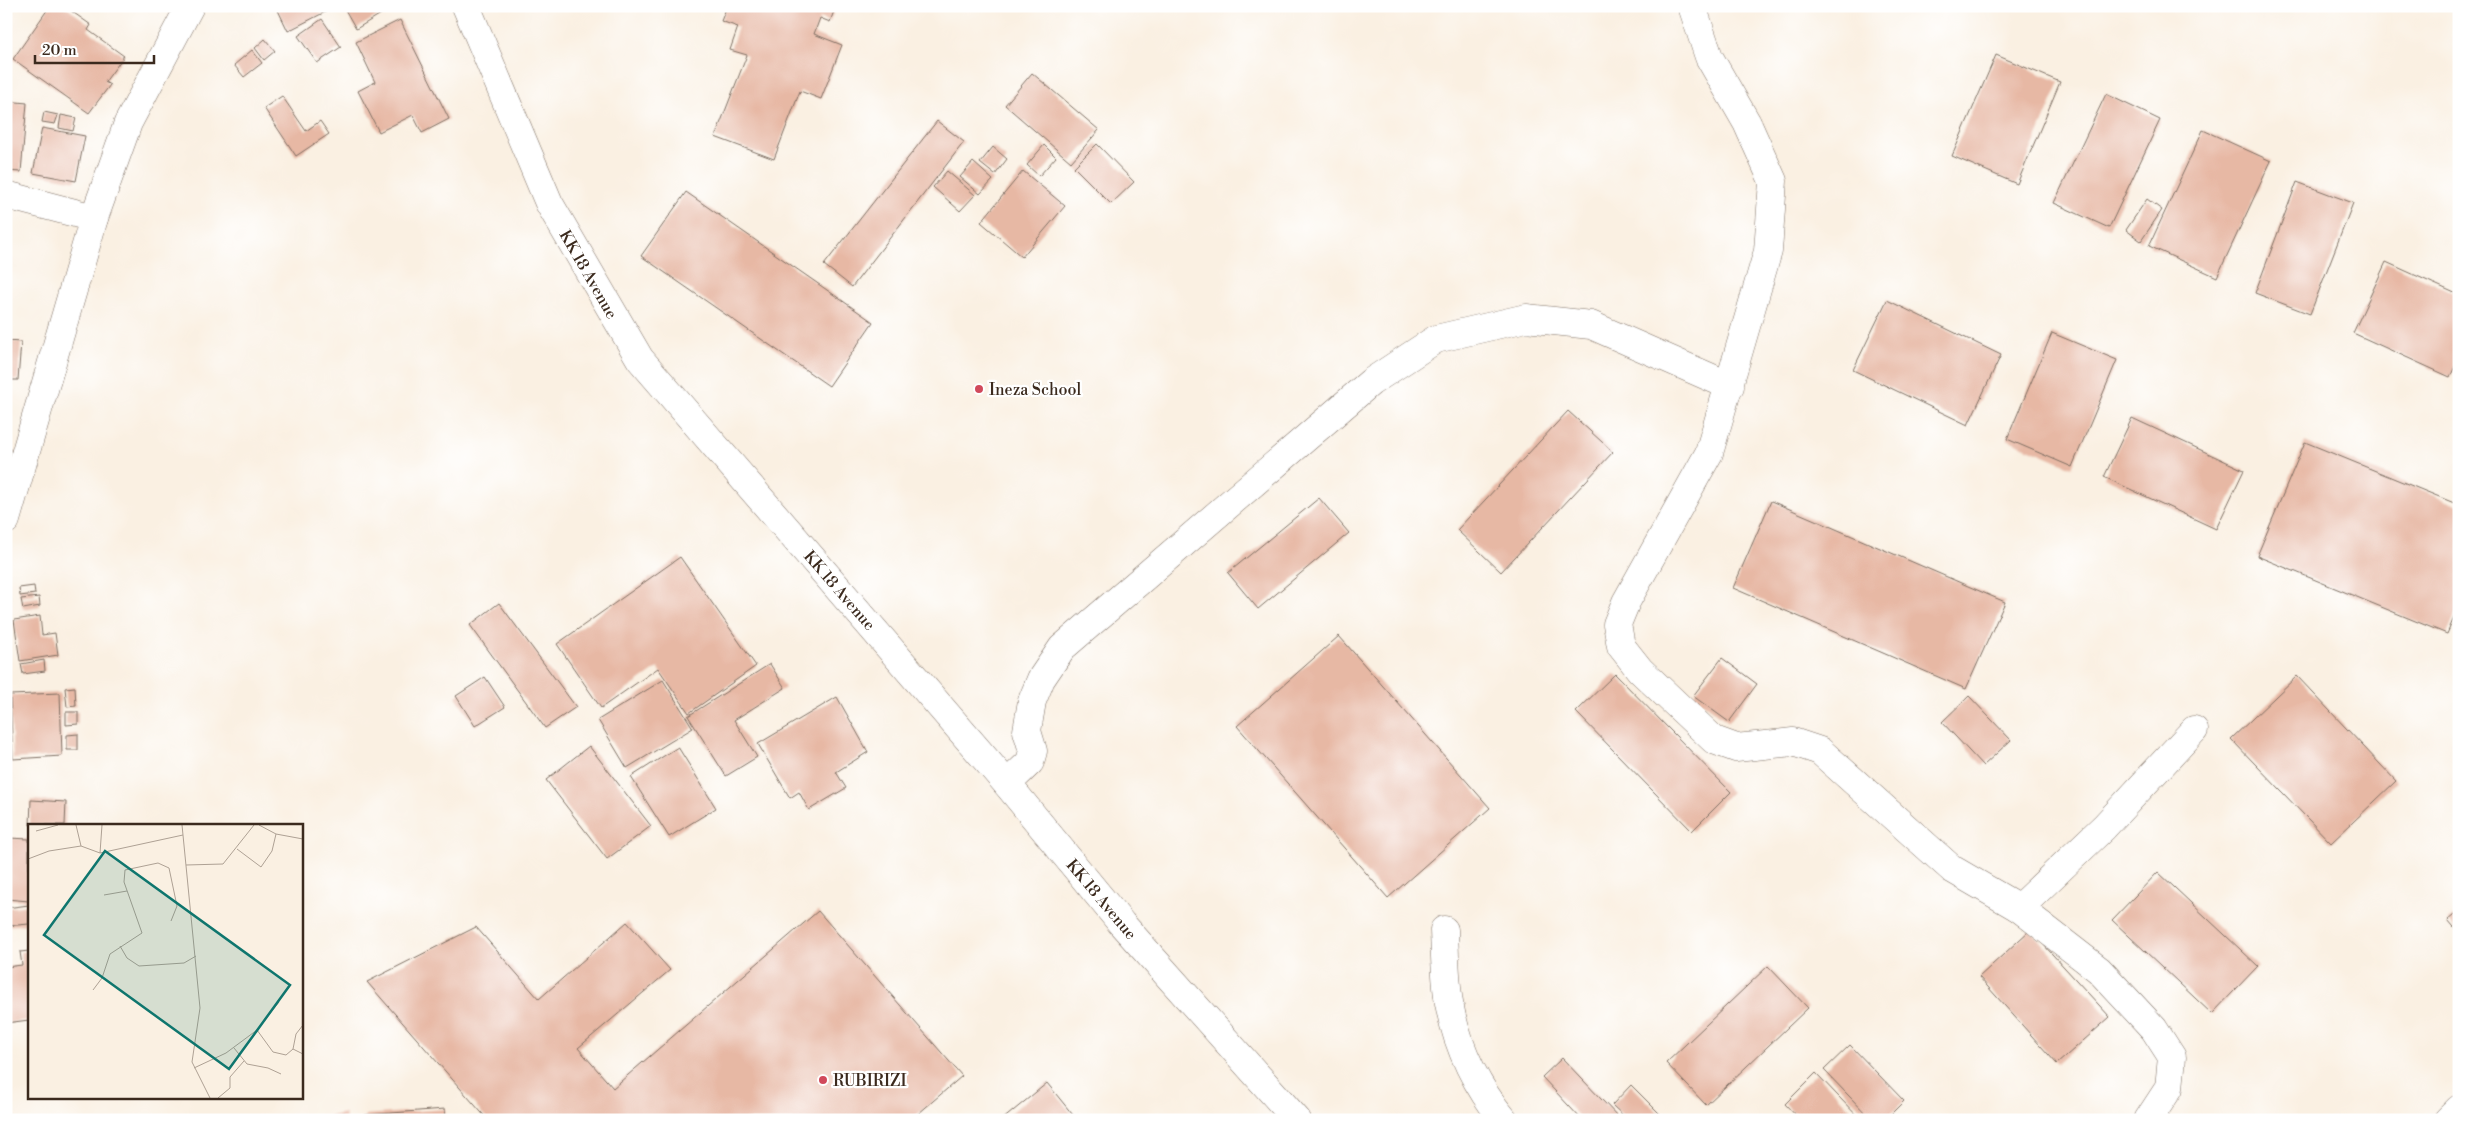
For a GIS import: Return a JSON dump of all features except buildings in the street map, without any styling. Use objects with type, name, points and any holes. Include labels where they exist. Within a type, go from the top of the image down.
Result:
[{"type":"main road","points":[[6,520],[94,218],[128,123],[190,6]]},
{"type":"main road","name":"KK 18 Avenue","points":[[466,6],[549,203],[640,359],[1007,784],[1122,924],[1297,1120]]},
{"type":"main road","points":[[1692,6],[1708,57],[1747,123],[1774,180],[1768,251],[1709,453],[1626,602],[1617,624],[1621,646],[1640,670],[1714,740],[1736,748],[1793,742],[1820,751],[1952,869],[2019,908],[2099,970],[2154,1028],[2172,1057],[2169,1088],[2148,1120]]},
{"type":"main road","points":[[6,194],[94,218]]},
{"type":"main road","points":[[1007,784],[1030,762],[1033,751],[1027,731],[1032,701],[1041,679],[1062,648],[1371,382],[1436,339],[1526,318],[1591,326],[1730,386]]},
{"type":"main road","points":[[2019,908],[2104,827],[2194,730]]},
{"type":"main road","points":[[1444,930],[1449,1002],[1464,1057],[1487,1099],[1504,1120]]},
{"type":"main road","points":[[2448,1120],[2459,1109]]},
{"type":"place","name":"Ineza School","points":[[979,389]]},
{"type":"place","name":"RUBIRIZI","points":[[823,1080]]}]
